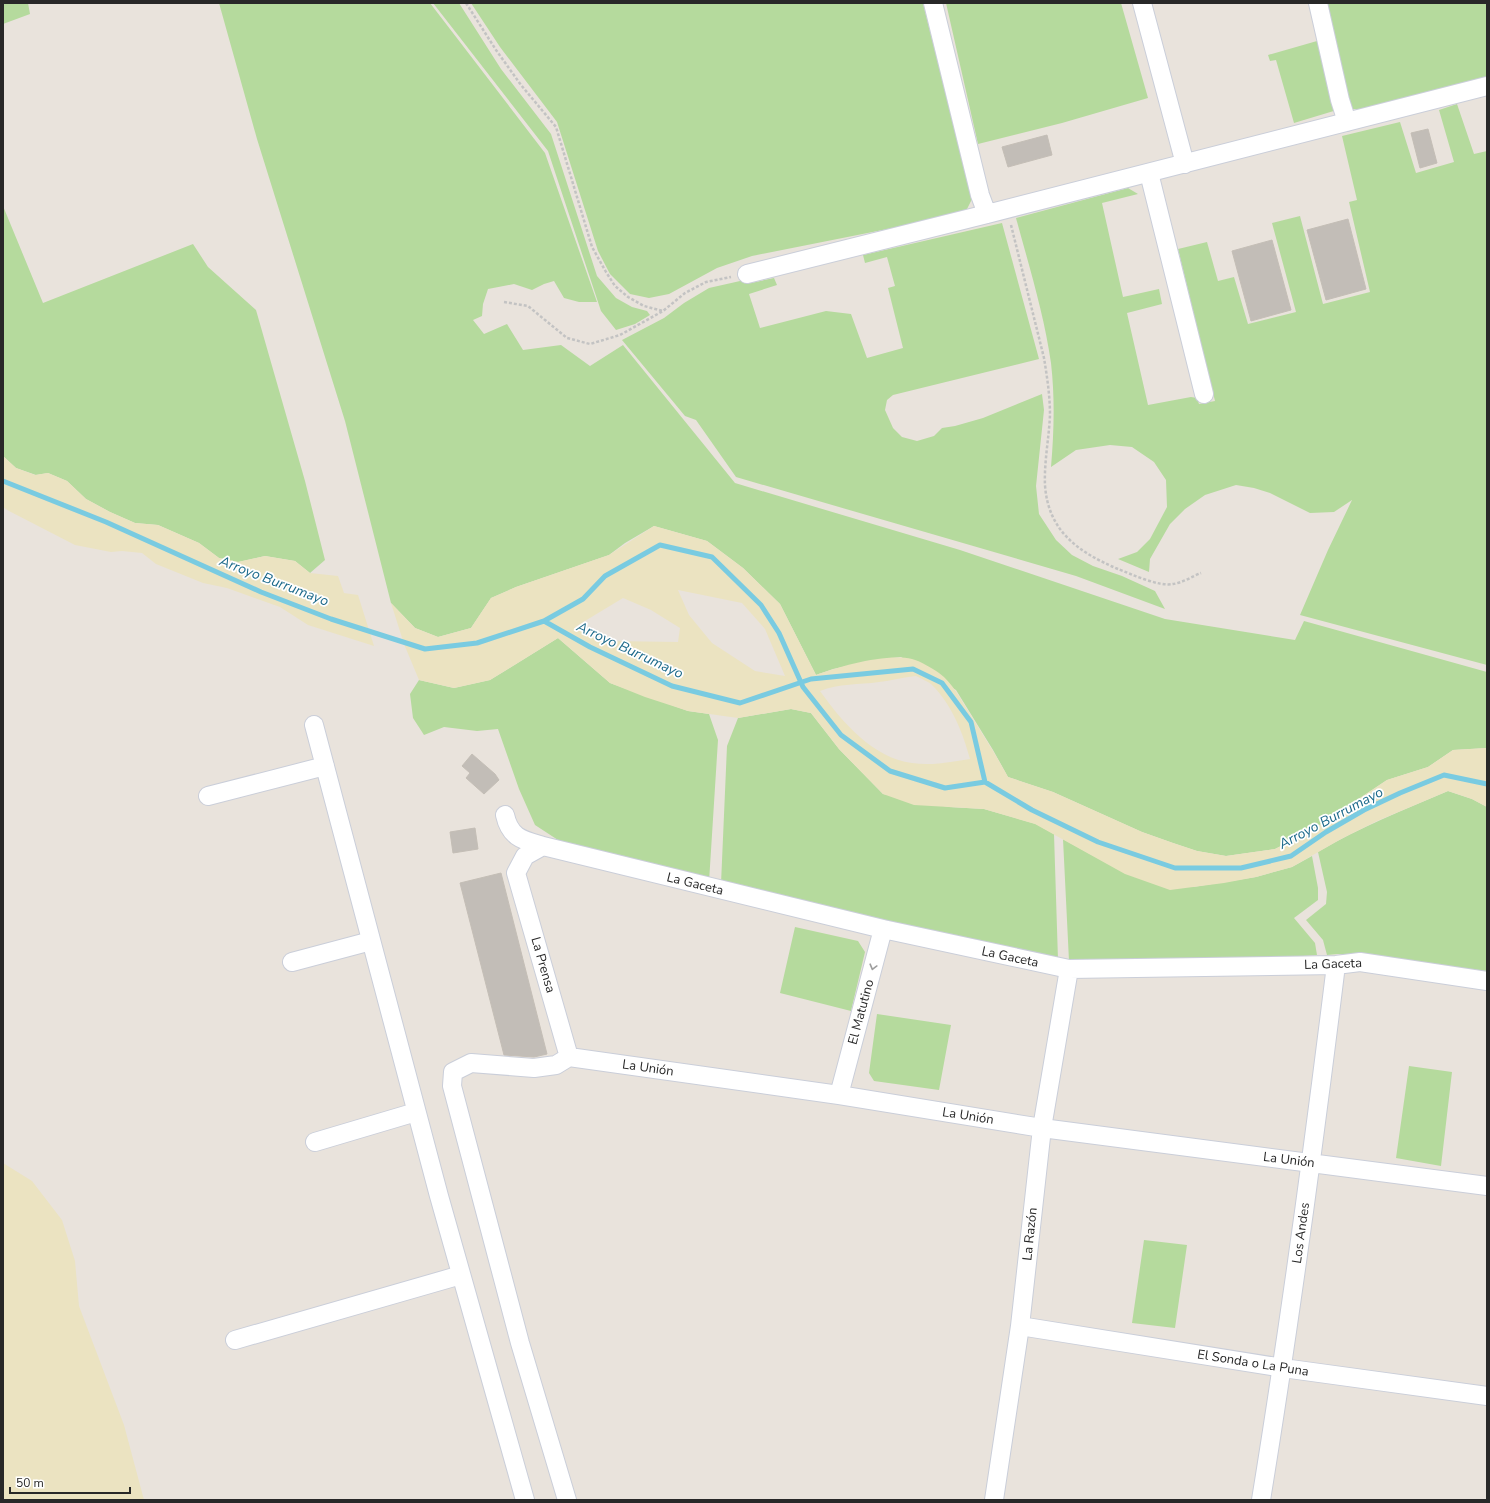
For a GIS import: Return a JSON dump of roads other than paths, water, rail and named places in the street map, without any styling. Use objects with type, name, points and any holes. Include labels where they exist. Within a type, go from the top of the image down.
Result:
[{"type":"street","points":[[933,3],[980,195],[987,214]]},
{"type":"street","points":[[1142,3],[1185,164]]},
{"type":"street","points":[[1318,3],[1340,100],[1347,122]]},
{"type":"street","points":[[747,274],[1185,164],[1487,86]]},
{"type":"street","points":[[1149,173],[1204,394]]},
{"type":"street","points":[[314,725],[520,1499]]},
{"type":"street","points":[[208,796],[324,766]]},
{"type":"street","name":"La Gaceta","points":[[505,815],[511,831],[521,839],[543,846],[883,929],[1068,969],[1336,965],[1360,962],[1487,981]]},
{"type":"street","name":"La Prensa","points":[[543,846],[525,856],[516,873],[569,1057]]},
{"type":"street","name":"El Matutino","points":[[839,1095],[883,929]]},
{"type":"street","points":[[292,962],[371,941]]},
{"type":"street","name":"Los Andes","points":[[1261,1500],[1283,1368],[1336,965]]},
{"type":"street","name":"La Razón","points":[[994,1500],[1020,1326],[1042,1128],[1068,969]]},
{"type":"street","points":[[567,1500],[520,1343],[452,1086],[453,1072],[471,1063],[534,1068],[556,1065],[569,1057]]},
{"type":"street","name":"La Unión","points":[[569,1057],[839,1095],[1042,1128],[1487,1186]]},
{"type":"street","points":[[315,1142],[416,1112]]},
{"type":"street","points":[[235,1340],[461,1275]]},
{"type":"street","name":"El Sonda o La Puna","points":[[1020,1326],[1283,1368],[1487,1396]]},
{"type":"waterway","name":"Arroyo Burrumayo","points":[[3,481],[106,522],[261,592],[331,619],[425,649],[477,643],[544,621],[590,647],[672,686],[740,703],[811,679],[913,669],[942,683],[971,722],[985,782],[1032,810],[1098,842],[1175,868],[1241,868],[1291,856],[1326,832],[1364,810],[1444,775],[1487,784]]},
{"type":"waterway","name":"Arroyo Burrumayo","points":[[544,621],[583,599],[605,576],[660,545],[712,557],[761,605],[779,633],[803,687],[841,735],[890,771],[945,788],[985,782]]}]
